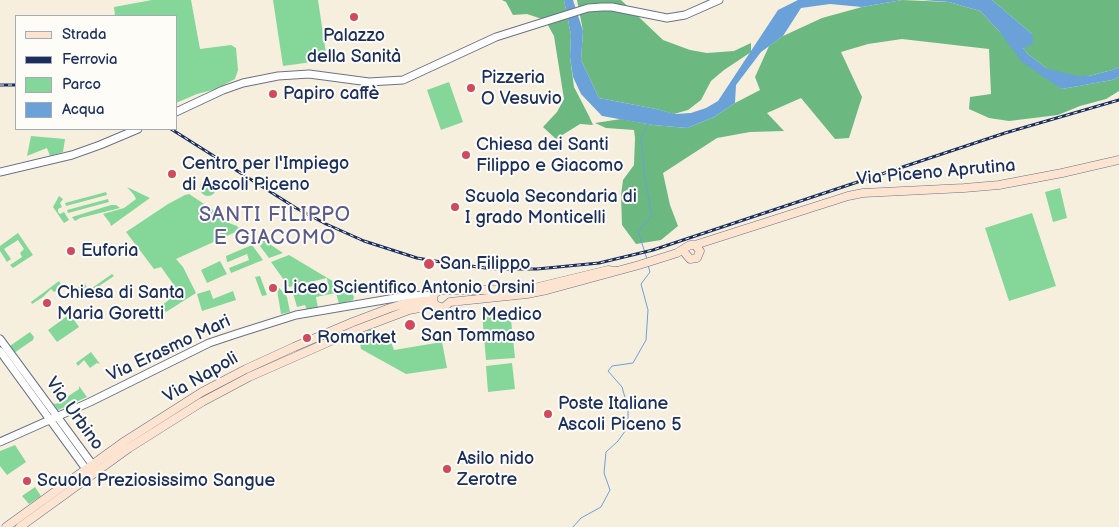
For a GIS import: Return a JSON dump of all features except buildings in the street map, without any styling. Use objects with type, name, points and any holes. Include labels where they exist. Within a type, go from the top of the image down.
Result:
[{"type":"main road","name":"Via Piceno Aprutina","points":[[730,234],[811,207],[863,193],[999,185],[1119,160]]},
{"type":"main road","name":"Via Erasmo Mari","points":[[616,271],[608,270],[526,290],[440,290],[434,298],[444,308],[450,302],[527,294],[616,271],[639,265],[730,234]]},
{"type":"main road","points":[[447,291],[450,295],[450,302]]},
{"type":"main road","name":"Via Napoli","points":[[6,527],[125,441],[198,395],[237,374],[294,347],[390,308],[434,298]]},
{"type":"main road","name":"Via Napoli","points":[[20,527],[129,448],[202,402],[249,377],[434,298]]},
{"type":"street","points":[[178,111],[243,83],[278,76],[309,74],[369,82],[400,80],[491,39],[579,11],[602,6],[667,18],[685,14],[719,0]]},
{"type":"street","points":[[0,172],[77,153],[136,130]]},
{"type":"street","name":"Via Erasmo Mari","points":[[0,442],[209,343],[296,315],[406,296],[426,295],[434,298]]},
{"type":"street","points":[[387,299],[390,302],[390,308]]},
{"type":"street","points":[[0,339],[12,361]]},
{"type":"street","points":[[0,351],[12,361]]},
{"type":"street","name":"Via Urbino","points":[[12,361],[94,473]]},
{"type":"green space","points":[[152,0],[191,0],[200,49],[231,45],[236,48],[238,70],[235,79],[216,89],[178,102],[178,15],[115,15],[114,7]]},
{"type":"green space","points":[[273,0],[318,0],[327,60],[283,66]]},
{"type":"green space","points":[[502,0],[564,0],[571,35],[570,57],[574,87],[593,125],[580,124],[556,139],[543,127],[557,112],[564,99],[554,36],[545,20],[527,14],[513,15],[506,2]]},
{"type":"green space","points":[[577,0],[621,0],[663,40],[690,50],[707,53],[734,51],[751,43],[751,52],[711,81],[701,100],[688,110],[674,114],[599,98],[581,60],[583,31]]},
{"type":"green space","points":[[902,0],[949,2],[980,11],[1062,89],[1119,77],[1119,91],[1106,99],[1080,106],[1058,115],[1009,121],[989,118],[969,109],[970,97],[991,94],[989,49],[902,39],[868,44],[841,52],[862,97],[849,138],[835,139],[801,98],[767,113],[784,131],[750,132],[717,138],[663,173],[670,205],[678,226],[661,240],[636,244],[622,225],[621,195],[623,180],[634,165],[634,130],[606,128],[595,123],[621,119],[653,125],[687,128],[714,117],[760,90],[755,77],[769,46],[783,36],[822,18],[862,7]]},
{"type":"green space","points":[[992,0],[1119,0],[1119,67],[1074,80],[1055,75],[1023,48],[1032,34]]},
{"type":"green space","points":[[449,82],[463,122],[441,130],[427,90]]},
{"type":"green space","points":[[31,136],[65,139],[63,152],[50,156],[47,148],[27,156]]},
{"type":"green space","points":[[205,180],[211,180],[216,185],[214,194],[205,196],[200,191],[200,185]]},
{"type":"green space","points":[[127,187],[150,198],[111,226],[103,214],[124,208],[136,199]]},
{"type":"green space","points":[[1060,188],[1067,218],[1053,222],[1045,192]]},
{"type":"green space","points":[[106,192],[107,195],[66,206],[65,203]]},
{"type":"green space","points":[[189,194],[230,221],[229,223],[237,226],[240,230],[176,259],[183,267],[196,293],[166,312],[161,306],[179,292],[161,267],[154,269],[126,232],[168,204]]},
{"type":"green space","points":[[59,196],[63,199],[60,203],[62,207],[58,209],[58,212],[60,214],[64,212],[69,220],[64,223],[53,207]]},
{"type":"green space","points":[[108,199],[109,202],[68,213],[67,210]]},
{"type":"green space","points":[[116,205],[120,208],[75,221],[72,217]]},
{"type":"green space","points":[[1032,213],[1056,286],[1009,301],[985,228]]},
{"type":"green space","points":[[18,233],[33,255],[13,268],[10,265],[22,257],[20,253],[24,249],[18,240],[4,249],[11,259],[7,262],[0,251],[0,246]]},
{"type":"green space","points":[[262,239],[283,253],[269,258],[260,246],[263,243]]},
{"type":"green space","points":[[252,245],[263,260],[231,273],[229,268],[249,260],[247,254],[227,262],[226,256]]},
{"type":"green space","points":[[289,255],[351,292],[354,297],[353,300],[339,304],[336,293],[316,297],[318,308],[307,310],[305,305],[297,307],[293,293],[328,286],[327,278],[289,287],[271,262]]},
{"type":"green space","points":[[220,261],[227,274],[207,283],[201,270]]},
{"type":"green space","points":[[112,274],[114,276],[83,297],[77,288],[84,283],[89,290]]},
{"type":"green space","points":[[260,276],[267,295],[262,296],[255,277]]},
{"type":"green space","points":[[59,281],[63,288],[54,292],[51,289],[32,304],[31,302]]},
{"type":"green space","points":[[276,284],[287,297],[290,312],[281,314]]},
{"type":"green space","points":[[210,290],[213,299],[233,291],[236,300],[202,311],[197,294]]},
{"type":"green space","points":[[510,310],[515,358],[486,360],[482,313]]},
{"type":"green space","points":[[70,314],[79,327],[57,342],[48,330]]},
{"type":"green space","points":[[374,328],[377,338],[388,334],[394,350],[442,342],[447,368],[406,374],[361,349],[358,334]]},
{"type":"green space","points":[[30,332],[34,337],[33,340],[14,353],[7,348]]},
{"type":"green space","points":[[91,352],[100,364],[97,363],[90,368],[84,360],[78,366],[76,363]]},
{"type":"green space","points":[[512,363],[515,389],[488,392],[486,366]]},
{"type":"green space","points":[[79,386],[87,397],[58,410],[53,403],[56,404],[70,395],[79,389]]},
{"type":"green space","points":[[15,445],[26,462],[7,475],[0,466],[0,451]]},
{"type":"green space","points":[[35,487],[41,496],[29,504],[22,496]]},
{"type":"water","points":[[564,0],[573,0],[583,31],[581,60],[599,98],[675,114],[691,113],[706,108],[718,101],[778,10],[798,0],[902,0],[862,7],[830,4],[801,8],[783,36],[761,52],[736,85],[735,103],[714,117],[687,128],[653,125],[602,116],[581,94],[573,77],[570,57],[571,35]]},
{"type":"water","points":[[922,0],[992,0],[1032,34],[1033,44],[1023,48],[1055,75],[1074,80],[1119,67],[1119,77],[1062,89],[1022,62],[999,31],[980,11],[949,2]]},
{"type":"waterway","points":[[1045,73],[1079,81],[1085,80]]},
{"type":"waterway","points":[[647,259],[638,231],[652,216],[645,179],[641,137],[649,123]]},
{"type":"waterway","points":[[573,527],[581,518],[601,507],[610,490],[604,473],[606,452],[618,441],[628,427],[628,408],[622,387],[608,371],[612,366],[633,363],[646,340],[648,310],[641,284],[650,272],[648,265]]},
{"type":"railway","points":[[0,85],[15,85]]},
{"type":"railway","points":[[173,130],[296,208],[364,241],[417,258],[441,262],[493,269],[537,269],[599,263],[653,250],[1005,133],[1119,100]]},
{"type":"place","name":"Palazzo della Sanità","points":[[354,17]]},
{"type":"place","name":"Pizzeria O Vesuvio","points":[[471,88]]},
{"type":"place","name":"Papiro caffè","points":[[273,94]]},
{"type":"place","name":"Chiesa dei Santi Filippo e Giacomo","points":[[466,155]]},
{"type":"place","name":"Centro per l'Impiego di Ascoli Piceno","points":[[172,174]]},
{"type":"place","name":"Scuola Secondaria di I grado Monticelli","points":[[455,207]]},
{"type":"place","name":"Euforia","points":[[71,251]]},
{"type":"place","name":"San Filippo","points":[[429,264]]},
{"type":"place","name":"Liceo Scientifico Antonio Orsini","points":[[273,288]]},
{"type":"place","name":"Chiesa di Santa Maria Goretti","points":[[47,303]]},
{"type":"place","name":"Centro Medico San Tommaso","points":[[410,325]]},
{"type":"place","name":"Romarket","points":[[307,338]]},
{"type":"place","name":"Poste Italiane Ascoli Piceno 5","points":[[548,414]]},
{"type":"place","name":"Asilo nido Zerotre","points":[[447,469]]},
{"type":"place","name":"Scuola Preziosissimo Sangue","points":[[27,481]]},
{"type":"district","name":"SANTI FILIPPO E GIACOMO","points":[[275,228]]}]
